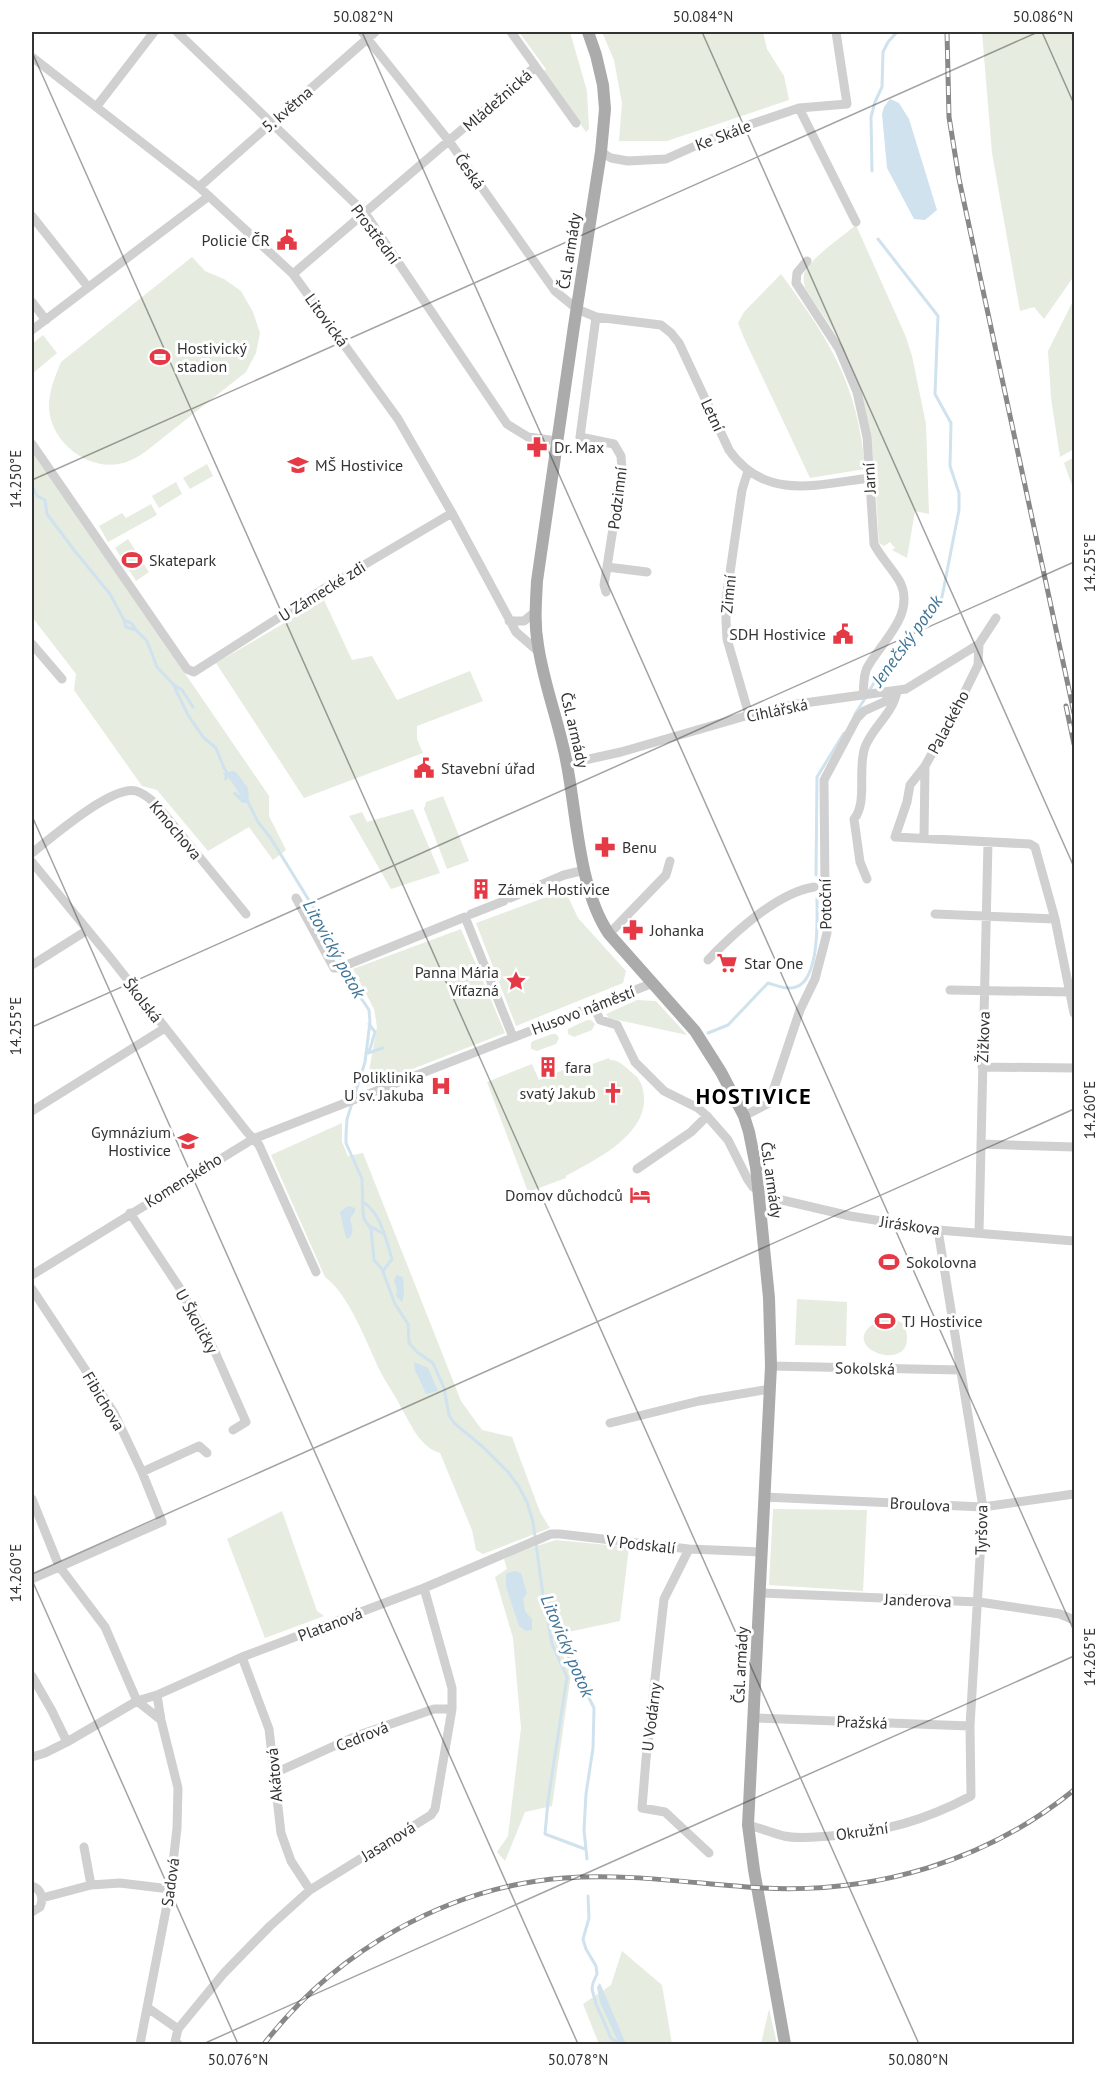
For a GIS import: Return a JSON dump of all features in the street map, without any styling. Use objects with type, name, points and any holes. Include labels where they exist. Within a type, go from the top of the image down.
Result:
[{"type":"main road","name":"Čsl. armády","points":[[588,32],[603,86],[605,109],[601,152],[537,580],[536,611],[539,652],[567,764],[585,870],[593,902],[609,934],[684,1018],[710,1052],[744,1116],[753,1149],[770,1306],[771,1366],[748,1825],[785,2044]]},
{"type":"street","points":[[97,106],[154,32]]},
{"type":"street","name":"Prostřední","points":[[177,32],[365,213],[507,424],[528,437],[557,441]]},
{"type":"street","points":[[511,32],[576,123]]},
{"type":"street","name":"Ke Skále","points":[[601,152],[611,159],[628,161],[666,159],[722,134],[799,108],[848,104],[836,32]]},
{"type":"street","name":"5. května","points":[[199,187],[368,34]]},
{"type":"street","name":"Česká","points":[[368,34],[449,141],[555,291],[577,309]]},
{"type":"street","name":"Litovická","points":[[32,57],[199,187],[293,273],[398,419],[452,513],[516,633],[539,652]]},
{"type":"street","name":"Mládežnická","points":[[293,273],[536,67]]},
{"type":"street","points":[[799,108],[856,222]]},
{"type":"street","points":[[32,330],[209,196]]},
{"type":"street","points":[[32,216],[88,287]]},
{"type":"street","name":"Jarní","points":[[807,261],[797,273],[796,283],[838,349],[856,392],[867,437],[874,544],[881,558],[900,582],[905,602],[901,616],[866,671],[863,695]]},
{"type":"street","points":[[32,302],[46,320]]},
{"type":"street","name":"Letní","points":[[577,309],[596,317],[661,325],[671,333],[679,343],[729,450],[739,464],[748,471],[772,483],[793,487],[869,477]]},
{"type":"street","name":"Podzimní","points":[[596,317],[580,437],[615,444],[621,456],[622,470],[604,585],[606,592]]},
{"type":"street","name":"U Zámecké zdi","points":[[32,444],[187,669],[194,672],[321,590],[452,513]]},
{"type":"street","name":"Zimní","points":[[748,471],[742,490],[727,590],[726,621],[728,639],[749,715]]},
{"type":"street","points":[[607,567],[647,572]]},
{"type":"street","points":[[509,621],[524,621],[536,611]]},
{"type":"street","points":[[978,644],[996,618]]},
{"type":"street","points":[[32,644],[62,679]]},
{"type":"street","name":"Cihlářská","points":[[567,764],[621,752],[749,715],[797,704],[906,689],[978,644]]},
{"type":"street","name":"Palackého","points":[[924,838],[925,766],[978,665],[978,644]]},
{"type":"street","points":[[867,879],[860,862],[854,819],[860,812],[862,765],[866,747],[895,703],[893,692]]},
{"type":"street","name":"Potoční","points":[[744,1116],[769,1102],[800,1010],[815,979],[827,933],[824,780],[857,718],[864,711],[886,701],[893,692]]},
{"type":"street","points":[[925,766],[910,786],[895,837],[1030,844],[1035,847],[1039,853],[1055,920],[1074,1012]]},
{"type":"street","name":"Kmochova","points":[[32,853],[92,807],[116,793],[137,791],[156,804],[246,914]]},
{"type":"street","name":"Žižkova","points":[[979,1233],[988,842]]},
{"type":"street","points":[[609,934],[666,875],[670,861]]},
{"type":"street","name":"Školská","points":[[32,862],[262,1149],[316,1272]]},
{"type":"street","points":[[471,914],[564,875],[585,870]]},
{"type":"street","points":[[708,960],[740,929],[767,909],[800,889],[814,887]]},
{"type":"street","name":"Husovo náměstí","points":[[296,898],[332,966],[339,968],[465,916],[513,1037]]},
{"type":"street","points":[[935,914],[1055,920]]},
{"type":"street","points":[[32,965],[86,930]]},
{"type":"street","name":"Husovo náměstí","points":[[344,1102],[652,983]]},
{"type":"street","points":[[950,990],[1070,992]]},
{"type":"street","points":[[594,1006],[600,1020],[617,1025],[635,1062],[664,1091],[698,1108],[707,1116],[728,1140],[742,1172],[758,1191]]},
{"type":"street","points":[[32,1111],[165,1028]]},
{"type":"street","points":[[982,1067],[1074,1068]]},
{"type":"street","name":"Komenského","points":[[32,1275],[253,1139],[344,1102]]},
{"type":"street","points":[[637,1169],[691,1132],[707,1116]]},
{"type":"street","points":[[981,1144],[1074,1147]]},
{"type":"street","name":"Jiráskova","points":[[758,1191],[769,1197],[850,1216],[938,1230],[1070,1240],[1074,1233]]},
{"type":"street","name":"U Školičky","points":[[130,1213],[182,1290],[216,1354],[246,1422],[234,1430]]},
{"type":"street","name":"Tyršova","points":[[938,1230],[983,1508],[970,1726],[970,1796]]},
{"type":"street","name":"Fibichova","points":[[32,1289],[114,1413],[162,1521],[59,1566]]},
{"type":"street","name":"Sokolská","points":[[771,1366],[960,1371]]},
{"type":"street","points":[[610,1423],[699,1401],[770,1389]]},
{"type":"street","points":[[142,1472],[199,1446],[207,1453]]},
{"type":"street","name":"Broulova","points":[[764,1497],[983,1508],[1074,1494]]},
{"type":"street","points":[[32,1499],[59,1566],[105,1627],[137,1701],[161,1720]]},
{"type":"street","name":"V Podskalí","points":[[522,1546],[560,1534],[689,1549],[762,1552]]},
{"type":"street","name":"Platanová","points":[[32,1757],[67,1742],[137,1701],[157,1695],[242,1657],[424,1588],[522,1546]]},
{"type":"street","name":"U Vodárny","points":[[689,1549],[664,1599],[642,1808],[665,1812],[709,1853]]},
{"type":"street","points":[[32,1579],[59,1566]]},
{"type":"street","name":"Jasanová","points":[[178,2029],[249,1946],[310,1890],[433,1812],[452,1709],[451,1680],[424,1588]]},
{"type":"street","name":"Janderova","points":[[760,1593],[979,1602],[1060,1614],[1074,1620]]},
{"type":"street","name":"Akátová","points":[[242,1657],[269,1729],[278,1815],[286,1849],[310,1890]]},
{"type":"street","points":[[32,1676],[67,1742]]},
{"type":"street","name":"Sadová","points":[[140,2044],[170,1889],[177,1828],[178,1788],[157,1695]]},
{"type":"street","name":"Cedrová","points":[[275,1773],[356,1736],[434,1709],[452,1709]]},
{"type":"street","name":"Pražská","points":[[754,1718],[970,1726]]},
{"type":"street","name":"Okružní","points":[[748,1825],[784,1836],[813,1837],[855,1834],[893,1828],[942,1811],[970,1796]]},
{"type":"street","points":[[84,1847],[91,1885]]},
{"type":"street","points":[[42,1898],[91,1885],[120,1883],[170,1889]]},
{"type":"street","points":[[32,1886],[38,1890],[42,1898],[39,1907],[32,1912]]},
{"type":"street","points":[[148,2008],[178,2029],[175,2042],[178,2044]]},
{"type":"shaded area","points":[[519,32],[570,32],[587,91],[589,129],[586,132],[543,72],[546,69]]},
{"type":"shaded area","points":[[602,32],[763,32],[767,49],[784,76],[789,100],[667,141],[619,141],[622,103],[614,60]]},
{"type":"shaded area","points":[[982,32],[1074,32],[1074,276],[1044,319],[1034,307],[1020,311],[992,153]]},
{"type":"shaded area","points":[[856,225],[906,337],[926,424],[929,514],[915,511],[907,558],[892,550],[895,548],[890,542],[884,546],[879,543],[874,467],[861,394],[838,338],[804,283],[804,274],[813,261]]},
{"type":"shaded area","name":"Hostivický stadion","points":[[192,257],[205,271],[224,279],[241,291],[253,312],[260,333],[256,353],[246,372],[145,452],[129,461],[115,465],[101,464],[76,454],[65,444],[51,421],[50,395],[61,362]]},
{"type":"shaded area","points":[[781,274],[814,321],[839,365],[856,412],[865,469],[810,478],[744,338],[738,323],[744,312]]},
{"type":"shaded area","points":[[1074,299],[1074,449],[1060,457],[1051,398],[1048,351]]},
{"type":"shaded area","points":[[43,335],[57,353],[32,374],[32,344]]},
{"type":"shaded area","points":[[32,450],[269,796],[269,816],[286,850],[273,860],[249,827],[208,851],[157,790],[142,786],[74,690],[76,674],[32,617]]},
{"type":"shaded area","points":[[1074,457],[1074,491],[1064,463]]},
{"type":"shaded area","points":[[207,464],[213,476],[190,489],[183,478]]},
{"type":"shaded area","points":[[176,482],[182,494],[159,508],[152,496]]},
{"type":"shaded area","points":[[151,504],[157,515],[108,542],[99,526],[122,513],[126,518]]},
{"type":"shaded area","name":"Skatepark","points":[[128,539],[149,572],[136,581],[115,548]]},
{"type":"shaded area","points":[[324,600],[352,660],[372,656],[397,700],[470,671],[483,701],[417,726],[417,739],[423,753],[304,798],[216,663]]},
{"type":"shaded area","points":[[443,796],[469,861],[447,869],[424,809],[426,802]]},
{"type":"shaded area","points":[[413,809],[440,873],[391,889],[349,816],[362,812],[367,822]]},
{"type":"shaded area","points":[[565,890],[578,918],[626,971],[623,983],[516,1026],[476,923]]},
{"type":"shaded area","points":[[461,929],[505,1033],[366,1087],[377,1027],[374,1009],[353,969]]},
{"type":"shaded area","points":[[637,1000],[656,1001],[687,1035],[609,1018],[606,1014]]},
{"type":"shaded area","points":[[587,1020],[595,1024],[592,1030],[574,1037],[568,1034],[568,1029]]},
{"type":"shaded area","points":[[556,1034],[559,1038],[556,1044],[537,1051],[531,1049],[533,1041]]},
{"type":"shaded area","points":[[609,1058],[624,1065],[641,1083],[644,1097],[637,1124],[617,1145],[566,1178],[528,1192],[487,1082],[532,1064],[539,1080],[563,1070],[570,1072]]},
{"type":"shaded area","points":[[342,1123],[342,1142],[348,1156],[363,1153],[461,1401],[482,1430],[512,1437],[540,1512],[550,1528],[483,1554],[476,1550],[472,1530],[440,1453],[427,1446],[413,1429],[379,1369],[349,1306],[325,1277],[271,1155]]},
{"type":"shaded area","points":[[797,1299],[847,1302],[846,1346],[795,1345]]},
{"type":"shaded area","points":[[885,1318],[895,1319],[904,1324],[907,1342],[901,1352],[891,1355],[878,1353],[868,1347],[864,1339],[868,1328]]},
{"type":"shaded area","points":[[773,1509],[867,1510],[863,1591],[769,1585]]},
{"type":"shaded area","points":[[282,1511],[317,1611],[324,1616],[265,1638],[227,1539]]},
{"type":"shaded area","points":[[556,1540],[629,1547],[620,1621],[554,1635],[571,1674],[552,1806],[525,1812],[505,1861],[497,1852],[508,1836],[521,1728],[513,1638],[495,1577],[507,1569],[504,1559]]},
{"type":"shaded area","points":[[622,1951],[662,1985],[672,2044],[599,2044],[583,2004],[611,1985]]},
{"type":"shaded area","points":[[769,2009],[777,2044],[761,2044]]},
{"type":"water","points":[[890,99],[899,103],[909,119],[937,210],[925,220],[914,219],[887,168],[882,114]]},
{"type":"water","points":[[236,772],[248,788],[249,797],[246,803],[242,803],[232,793],[236,792],[242,797],[228,777],[226,781],[224,780],[223,773]]},
{"type":"water","points":[[348,1206],[355,1208],[355,1211],[350,1219],[352,1232],[348,1239],[340,1212]]},
{"type":"water","points":[[397,1275],[403,1277],[402,1302],[396,1296],[394,1280]]},
{"type":"water","points":[[414,1362],[428,1368],[438,1391],[426,1394],[415,1370]]},
{"type":"water","points":[[514,1571],[521,1573],[527,1593],[523,1599],[525,1611],[532,1619],[532,1630],[526,1631],[519,1626],[506,1587],[506,1574]]},
{"type":"water","points":[[600,1983],[626,2044],[619,2044],[600,2002],[597,1987]]},
{"type":"waterway","name":"Jenečský potok","points":[[872,171],[871,117],[882,87],[883,52],[897,32]]},
{"type":"waterway","name":"Jenečský potok","points":[[869,691],[884,667],[942,597],[959,510],[959,493],[950,466],[951,423],[935,394],[938,316],[878,239]]},
{"type":"waterway","name":"Litovický potok","points":[[32,485],[37,496],[45,500],[47,514],[110,594],[126,627],[136,630],[147,641],[157,667],[173,684],[188,715],[203,737],[216,748],[229,775]]},
{"type":"waterway","points":[[124,620],[131,623],[137,631]]},
{"type":"waterway","points":[[174,685],[182,690],[193,707]]},
{"type":"waterway","name":"Jenečský potok","points":[[855,714],[866,697]]},
{"type":"waterway","name":"Jenečský potok","points":[[816,875],[817,777],[844,733]]},
{"type":"waterway","name":"Litovický potok","points":[[247,800],[258,822],[270,837],[326,928],[353,986],[369,1010],[370,1022],[365,1062],[347,1119],[346,1143],[362,1179],[364,1219],[371,1229],[374,1260],[382,1269],[395,1304],[408,1324],[409,1343],[433,1363],[444,1388],[449,1415],[454,1423],[508,1472],[527,1502],[533,1522],[544,1602],[594,1708],[593,1748],[586,1794],[584,1830],[587,1859]]},
{"type":"waterway","name":"Jenečský potok","points":[[708,1033],[728,1025],[768,983],[791,988],[801,985],[808,976],[815,950],[817,898]]},
{"type":"waterway","points":[[366,1053],[370,1049],[375,1032],[369,1024]]},
{"type":"waterway","name":"Jenečský potok","points":[[368,1053],[383,1048]]},
{"type":"waterway","points":[[363,1202],[379,1220],[392,1259],[383,1271]]},
{"type":"waterway","points":[[370,1226],[382,1233]]},
{"type":"waterway","points":[[546,1610],[552,1644],[567,1677],[545,1834],[585,1849]]},
{"type":"waterway","name":"Litovický potok","points":[[588,1896],[589,1918],[583,1939],[596,1966],[597,1974],[592,1989],[611,2038],[619,2044]]},
{"type":"railway","points":[[947,32],[949,117],[959,179],[1074,713]]},
{"type":"railway","points":[[1066,706],[1074,744]]},
{"type":"railway","points":[[264,2044],[292,2011],[359,1953],[396,1930],[436,1910],[477,1895],[520,1884],[564,1878],[638,1878],[762,1888],[846,1885],[887,1878],[928,1868],[967,1854],[1040,1815],[1074,1790]]},
{"type":"place","name":"Policie ČR","points":[[287,240]]},
{"type":"place","name":"Hostivický stadion","points":[[160,357]]},
{"type":"place","name":"Dr. Max","points":[[537,447]]},
{"type":"place","name":"MŠ Hostivice","points":[[298,465]]},
{"type":"place","name":"Skatepark","points":[[132,560]]},
{"type":"place","name":"SDH Hostivice","points":[[843,634]]},
{"type":"place","name":"Stavební úřad","points":[[424,768]]},
{"type":"place","name":"Benu","points":[[605,847]]},
{"type":"place","name":"Zámek Hostivice","points":[[481,889]]},
{"type":"place","name":"Johanka","points":[[633,930]]},
{"type":"place","name":"Star One","points":[[727,963]]},
{"type":"place","name":"Panna Mária Víťazná","points":[[516,981]]},
{"type":"place","name":"fara","points":[[548,1067]]},
{"type":"place","name":"Poliklinika U sv. Jakuba","points":[[441,1086]]},
{"type":"place","name":"svatý Jakub","points":[[613,1093]]},
{"type":"place","name":"Gymnázium Hostivice","points":[[188,1141]]},
{"type":"place","name":"Domov důchodců","points":[[640,1195]]},
{"type":"place","name":"Sokolovna","points":[[889,1262]]},
{"type":"place","name":"TJ Hostivice","points":[[885,1321]]},
{"type":"district","name":"HOSTIVICE","points":[[754,1096]]}]
